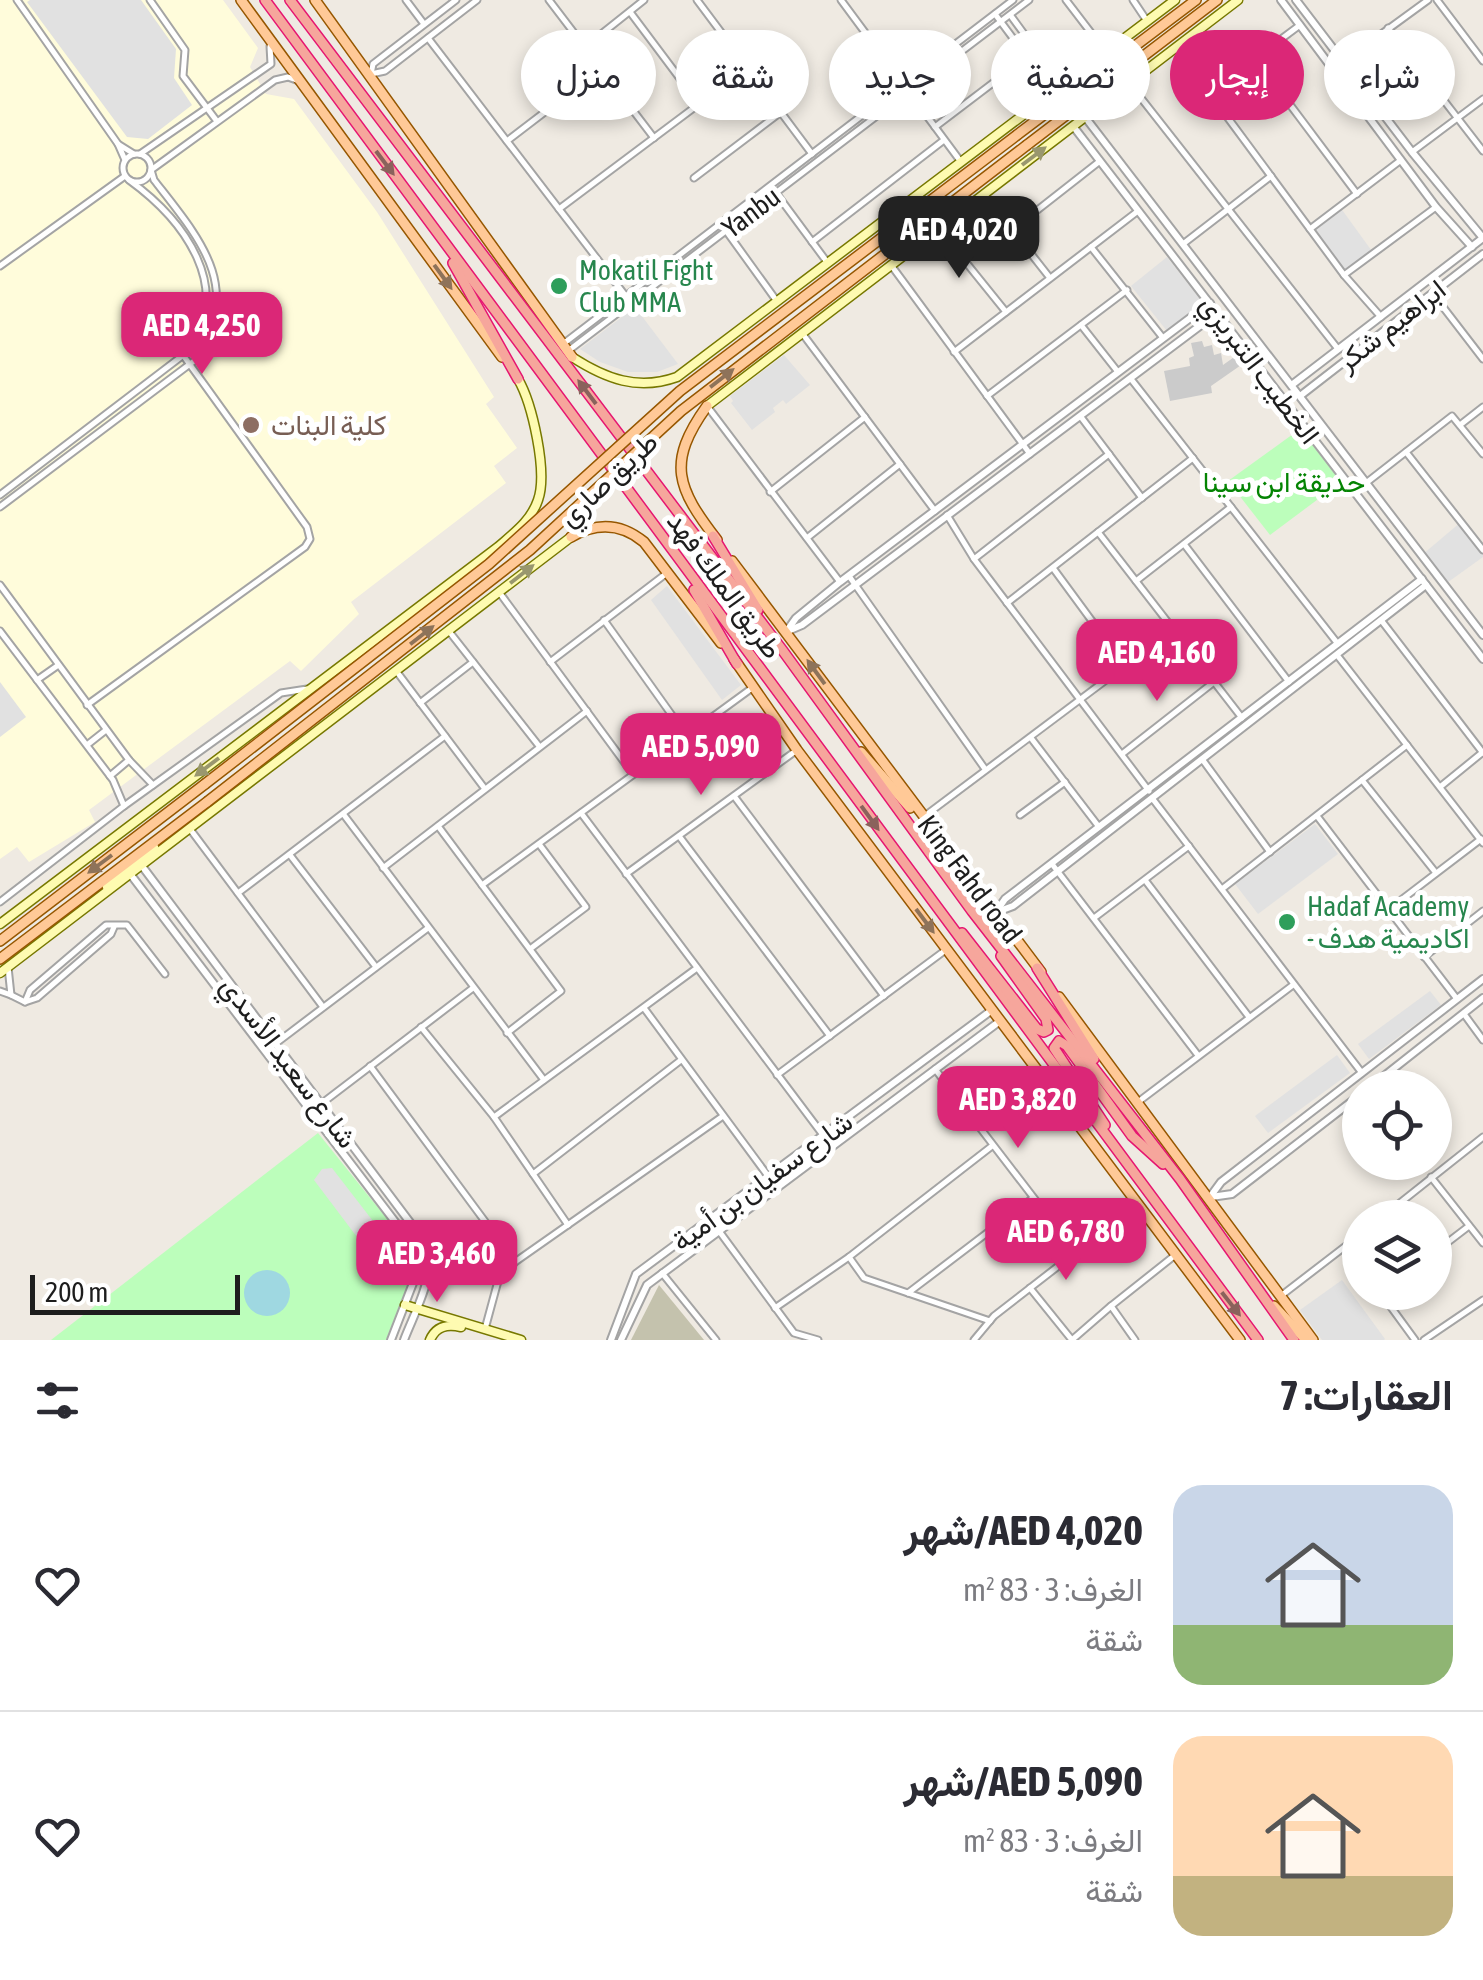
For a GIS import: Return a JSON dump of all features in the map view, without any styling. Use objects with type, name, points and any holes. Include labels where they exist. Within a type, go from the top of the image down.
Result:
[{"type":"highway","name":"طريق الملك فهد","points":[[263,0],[1258,1340]]},
{"type":"highway","name":"طريق الملك فهد","points":[[290,0],[846,734],[972,911],[1180,1179],[1294,1340]]},
{"type":"highway","points":[[435,230],[518,379]]},
{"type":"highway","points":[[713,536],[783,650]]},
{"type":"highway","points":[[673,552],[737,664]]},
{"type":"highway","points":[[920,886],[947,914],[1037,1029],[1048,1030],[1046,1019],[972,911]]},
{"type":"highway","points":[[1038,968],[1122,1104]]},
{"type":"highway","points":[[1144,1188],[1062,1062],[1054,1048],[1059,1041],[1132,1136],[1180,1179]]},
{"type":"main road","points":[[0,924],[498,547],[528,520],[540,498],[533,421],[527,394],[518,379],[241,0]]},
{"type":"main road","points":[[315,0],[568,350],[591,370],[625,383],[662,382],[698,364],[1018,120]]},
{"type":"main road","points":[[1135,30],[1175,0]]},
{"type":"main road","name":"طريق صاري","points":[[0,940],[489,564],[680,391],[1196,0]]},
{"type":"main road","name":"طريق صاري","points":[[3,966],[530,550],[681,411],[1217,0]]},
{"type":"main road","points":[[1198,30],[1238,0]]},
{"type":"main road","points":[[1150,67],[1170,52]]},
{"type":"main road","points":[[706,406],[1081,120]]},
{"type":"main road","name":"King Fahd road","points":[[706,406],[685,441],[680,468],[685,496],[1210,1197],[1310,1340]]},
{"type":"main road","name":"طريق الملك فهد","points":[[571,537],[606,525],[621,528],[644,542],[1240,1340]]},
{"type":"main road","points":[[3,966],[131,875],[571,537]]},
{"type":"main road","name":"طريق الملك فهد","points":[[846,734],[958,863]]},
{"type":"main road","points":[[58,928],[207,802]]},
{"type":"main road","points":[[1252,1281],[1310,1340]]},
{"type":"main road","points":[[405,1305],[521,1340]]},
{"type":"main road","points":[[430,1340],[440,1328],[449,1325],[486,1329]]},
{"type":"street","points":[[0,495],[183,355],[198,338],[208,304],[199,263],[153,198],[127,178],[118,144],[17,0]]},
{"type":"street","points":[[150,0],[185,50],[183,76],[217,121]]},
{"type":"street","points":[[406,0],[424,24]]},
{"type":"street","points":[[456,0],[373,64],[371,74],[385,72],[477,0]]},
{"type":"street","points":[[606,30],[644,0]]},
{"type":"street","points":[[697,0],[720,30]]},
{"type":"street","points":[[841,0],[863,30]]},
{"type":"street","name":"Yanbu","points":[[971,32],[1013,0]]},
{"type":"street","name":"Yanbu","points":[[971,44],[1030,0]]},
{"type":"street","points":[[1066,0],[1089,30]]},
{"type":"street","points":[[1132,0],[1147,21]]},
{"type":"street","points":[[1281,0],[1436,207],[1472,247]]},
{"type":"street","points":[[1296,0],[1324,36]]},
{"type":"street","points":[[1385,30],[1428,0]]},
{"type":"street","points":[[1437,0],[1483,61]]},
{"type":"street","points":[[551,1],[572,30]]},
{"type":"street","points":[[1004,7],[1021,30]]},
{"type":"street","points":[[630,12],[676,73]]},
{"type":"street","points":[[994,14],[1006,30]]},
{"type":"street","points":[[1293,30],[1300,25]]},
{"type":"street","points":[[1388,28],[1483,151]]},
{"type":"street","points":[[125,160],[270,64],[269,38]]},
{"type":"street","points":[[428,38],[631,303]]},
{"type":"street","points":[[0,266],[127,178],[145,180],[151,170],[275,80],[288,77],[300,81]]},
{"type":"street","points":[[935,127],[991,84]]},
{"type":"street","points":[[1412,152],[1483,98]]},
{"type":"street","points":[[1150,109],[1338,349]]},
{"type":"street","points":[[507,141],[534,120]]},
{"type":"street","points":[[640,120],[654,138]]},
{"type":"street","points":[[559,209],[678,120]]},
{"type":"street","points":[[694,178],[770,120]]},
{"type":"street","points":[[787,120],[812,154]]},
{"type":"street","name":"Yanbu","points":[[568,350],[626,296],[856,120]]},
{"type":"street","name":"Yanbu","points":[[568,350],[872,120]]},
{"type":"street","points":[[930,120],[962,163]]},
{"type":"street","name":"الخطيب التبريزي","points":[[1087,120],[1480,625],[1483,635]]},
{"type":"street","points":[[1230,120],[1344,275],[1381,316]]},
{"type":"street","points":[[1302,120],[1357,194]]},
{"type":"street","points":[[1374,124],[1378,120]]},
{"type":"street","points":[[1293,384],[1483,238],[1388,120]]},
{"type":"street","name":"الخطيب التبريزي","points":[[1074,126],[1483,659]]},
{"type":"street","points":[[812,242],[944,140]]},
{"type":"street","points":[[0,508],[190,364],[207,342],[218,312],[215,277],[207,254],[154,180],[149,160],[118,144]]},
{"type":"street","points":[[1310,229],[1401,160]]},
{"type":"street","points":[[1012,230],[1100,161]]},
{"type":"street","points":[[1182,244],[1272,176]]},
{"type":"street","points":[[776,193],[829,264]]},
{"type":"street","points":[[984,194],[1050,278]]},
{"type":"street","points":[[1344,275],[1436,207]]},
{"type":"street","points":[[954,352],[1138,210]]},
{"type":"street","points":[[938,229],[1006,312]]},
{"type":"street","points":[[726,231],[778,302]]},
{"type":"street","points":[[1091,247],[1163,338]]},
{"type":"street","name":"ابراهيم شكر","points":[[1300,396],[1482,258]]},
{"type":"street","points":[[891,266],[1030,454]]},
{"type":"street","points":[[987,396],[1126,290]]},
{"type":"street","points":[[1433,293],[1483,359]]},
{"type":"street","points":[[786,632],[796,618],[840,582],[1210,303]]},
{"type":"street","points":[[786,632],[802,625],[1217,313]]},
{"type":"street","points":[[1081,324],[1118,372]]},
{"type":"street","points":[[802,334],[934,511]]},
{"type":"street","points":[[87,705],[305,547],[310,539],[307,527],[183,355]]},
{"type":"street","points":[[1132,378],[1338,644]]},
{"type":"street","points":[[706,406],[840,582]]},
{"type":"street","points":[[1460,425],[1483,407]]},
{"type":"street","points":[[1366,483],[1452,416],[1483,454]]},
{"type":"street","points":[[1081,417],[1142,498]]},
{"type":"street","points":[[770,492],[864,418]]},
{"type":"street","points":[[73,438],[80,447]]},
{"type":"street","points":[[1406,452],[1483,550]]},
{"type":"street","points":[[974,560],[1109,454]]},
{"type":"street","points":[[1007,603],[1194,458]]},
{"type":"street","points":[[806,538],[900,464]]},
{"type":"street","points":[[1136,581],[1231,507]]},
{"type":"street","points":[[946,514],[974,560],[1360,1070]]},
{"type":"street","points":[[1098,532],[1242,718]]},
{"type":"street","points":[[1184,544],[1290,682]]},
{"type":"street","points":[[1053,568],[1126,666]]},
{"type":"street","points":[[550,662],[667,574]]},
{"type":"street","points":[[849,576],[986,771]]},
{"type":"street","points":[[1054,867],[1100,828],[1202,759],[1424,582]]},
{"type":"street","points":[[996,913],[1005,900],[1054,867],[1338,644],[1424,582]]},
{"type":"street","points":[[0,585],[56,666],[153,785]]},
{"type":"street","points":[[499,592],[633,774]]},
{"type":"street","points":[[604,620],[686,735]]},
{"type":"street","points":[[1381,620],[1483,753],[1440,787]]},
{"type":"street","points":[[923,816],[1174,629]]},
{"type":"street","points":[[448,630],[540,747]]},
{"type":"street","points":[[0,631],[110,776],[124,806]]},
{"type":"street","points":[[1337,655],[1482,840],[1388,910]]},
{"type":"street","points":[[420,703],[473,662]]},
{"type":"street","points":[[37,680],[56,666]]},
{"type":"street","points":[[396,670],[485,789]]},
{"type":"street","points":[[1121,754],[1214,682]]},
{"type":"street","points":[[482,885],[754,686]]},
{"type":"street","points":[[0,902],[124,806],[282,693],[310,688]]},
{"type":"street","points":[[383,868],[587,710]]},
{"type":"street","points":[[86,745],[106,730]]},
{"type":"street","points":[[238,893],[445,736]]},
{"type":"street","points":[[1031,738],[1100,828]]},
{"type":"street","points":[[1222,889],[1407,746]]},
{"type":"street","points":[[626,874],[797,750]]},
{"type":"street","points":[[1202,759],[1270,852]]},
{"type":"street","points":[[110,776],[129,760]]},
{"type":"street","points":[[1362,780],[1436,874]]},
{"type":"street","points":[[1020,815],[1065,782]]},
{"type":"street","points":[[734,796],[884,996]]},
{"type":"street","points":[[581,813],[832,1147]]},
{"type":"street","points":[[344,815],[544,1080]]},
{"type":"street","points":[[1317,816],[1457,999]]},
{"type":"street","points":[[438,826],[561,991],[507,1032]]},
{"type":"street","points":[[189,828],[323,1007]]},
{"type":"street","points":[[679,836],[830,1036]]},
{"type":"street","points":[[530,949],[586,906],[539,844]]},
{"type":"street","points":[[1094,918],[1189,846]]},
{"type":"street","points":[[290,855],[376,967]]},
{"type":"street","name":"شارع سعيد الأسدي","points":[[142,866],[427,1245],[432,1260],[416,1309]]},
{"type":"street","points":[[1054,867],[1197,1054]]},
{"type":"street","name":"شارع سعيد الأسدي","points":[[131,875],[408,1239],[420,1265],[405,1305]]},
{"type":"street","points":[[141,887],[152,878]]},
{"type":"street","points":[[1145,880],[1249,1017]]},
{"type":"street","points":[[1424,957],[1483,911]]},
{"type":"street","points":[[0,990],[25,1002],[37,998],[111,934],[114,926],[128,926],[165,974]]},
{"type":"street","points":[[275,1044],[428,928]]},
{"type":"street","points":[[777,1075],[946,950]]},
{"type":"street","points":[[3,966],[11,995]]},
{"type":"street","points":[[494,1117],[697,968]]},
{"type":"street","points":[[1366,1070],[1483,979]]},
{"type":"street","points":[[1138,1102],[1293,985]]},
{"type":"street","points":[[321,1104],[472,988]]},
{"type":"street","points":[[1392,1070],[1483,998]]},
{"type":"street","points":[[644,1008],[768,1176]]},
{"type":"street","name":"شارع سفيان بن أمية","points":[[611,1340],[636,1274],[992,1010]]},
{"type":"street","points":[[1463,1014],[1483,1040]]},
{"type":"street","name":"شارع سفيان بن أمية","points":[[621,1340],[647,1284],[1000,1021]]},
{"type":"street","points":[[421,1027],[494,1117],[568,1225]]},
{"type":"street","points":[[1410,1036],[1420,1048]]},
{"type":"street","points":[[533,1174],[682,1060]]},
{"type":"street","points":[[370,1066],[516,1262]]},
{"type":"street","points":[[935,1070],[1076,1253]]},
{"type":"street","points":[[1210,1197],[1221,1182],[1342,1088]]},
{"type":"street","points":[[1210,1197],[1232,1194],[1342,1108]]},
{"type":"street","points":[[486,1329],[498,1281],[516,1262],[723,1116]]},
{"type":"street","points":[[1452,1162],[1482,1140]]},
{"type":"street","points":[[775,1308],[992,1146]]},
{"type":"street","points":[[1404,1200],[1427,1180]]},
{"type":"street","points":[[1433,1180],[1483,1244]]},
{"type":"street","points":[[908,1293],[1033,1198]]},
{"type":"street","points":[[974,1340],[990,1321],[1138,1204]]},
{"type":"street","points":[[1452,1239],[1469,1226]]},
{"type":"street","points":[[718,1231],[794,1333],[818,1340]]},
{"type":"street","points":[[1282,1295],[1342,1250]]},
{"type":"street","points":[[1030,1288],[1072,1340],[1176,1254]]},
{"type":"street","points":[[849,1256],[864,1278],[990,1321]]},
{"type":"street","points":[[662,1273],[716,1340]]},
{"type":"street","points":[[1424,1340],[1482,1302]]},
{"type":"street","points":[[392,1340],[405,1305]]},
{"type":"street","points":[[1111,1306],[1135,1340]]},
{"type":"street","points":[[404,1340],[416,1309]]},
{"type":"street","points":[[1392,1310],[1414,1340]]},
{"type":"shaded area","name":"كلية البنات","points":[[0,0],[223,0],[258,48],[250,67],[266,94],[294,99],[377,212],[494,397],[486,404],[517,448],[494,466],[506,483],[351,602],[359,614],[301,671],[290,661],[89,810],[95,822],[29,862],[17,847],[0,859]]},
{"type":"shaded area","points":[[141,0],[176,49],[174,78],[192,105],[148,139],[127,137],[27,2]]},
{"type":"shaded area","points":[[1340,207],[1374,254],[1344,275],[1310,229]]},
{"type":"shaded area","points":[[1167,257],[1203,303],[1167,331],[1131,286]]},
{"type":"shaded area","points":[[635,307],[678,364],[657,372],[628,372],[600,362],[580,349]]},
{"type":"shaded area","points":[[1202,341],[1204,347],[1212,345],[1214,355],[1221,353],[1223,365],[1237,355],[1244,363],[1211,386],[1212,393],[1170,401],[1164,371],[1190,366],[1189,358],[1194,356],[1191,343]]},
{"type":"shaded area","points":[[784,355],[810,385],[786,404],[783,400],[773,408],[775,412],[752,430],[730,396]]},
{"type":"shaded area","points":[[1461,522],[1483,550],[1483,557],[1444,585],[1422,555]]},
{"type":"shaded area","points":[[667,586],[741,685],[722,700],[651,600]]},
{"type":"shaded area","points":[[0,682],[26,717],[0,737]]},
{"type":"shaded area","points":[[1315,824],[1338,854],[1258,914],[1235,884]]},
{"type":"shaded area","points":[[1430,991],[1441,1005],[1369,1059],[1358,1044]]},
{"type":"shaded area","points":[[1337,1055],[1348,1070],[1342,1070],[1342,1079],[1268,1133],[1255,1116]]},
{"type":"shaded area","points":[[332,1168],[376,1225],[360,1241],[314,1180],[322,1169]]},
{"type":"shaded area","points":[[1342,1280],[1342,1310],[1364,1310],[1385,1339],[1322,1340],[1300,1310]]},
{"type":"shaded area","points":[[659,1285],[704,1340],[631,1340]]},
{"type":"green space","name":"حديقة ابن سينا","points":[[1300,429],[1341,482],[1270,535],[1228,481]]},
{"type":"green space","points":[[318,1133],[412,1250],[415,1266],[386,1340],[51,1340]]},
{"type":"water","points":[[267,1270],[284,1276],[290,1293],[284,1310],[267,1316],[250,1310],[244,1293],[250,1276]]},
{"type":"place","name":"Mokatil Fight Club MMA","points":[[559,286]]},
{"type":"place","name":"كلية البنات","points":[[251,425]]},
{"type":"place","name":"Hadaf Academy - اكاديمية هدف","points":[[1287,922]]}]
